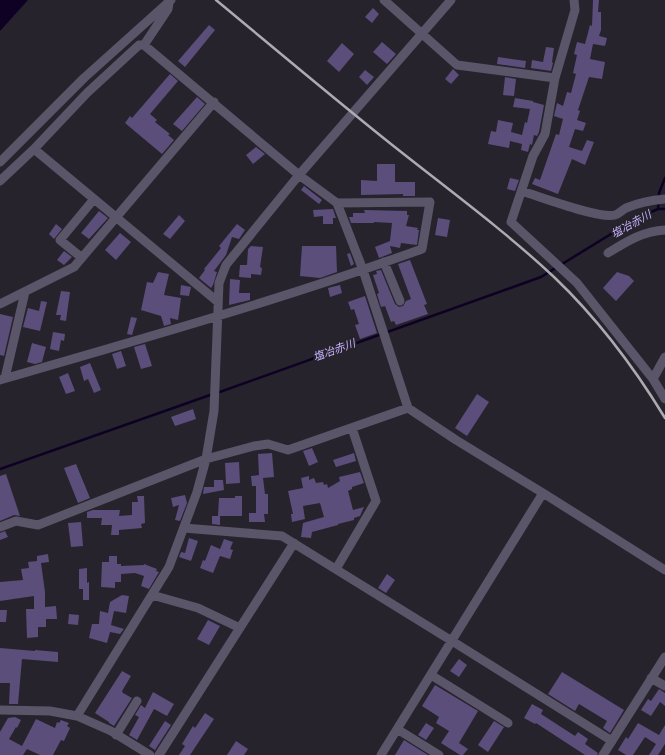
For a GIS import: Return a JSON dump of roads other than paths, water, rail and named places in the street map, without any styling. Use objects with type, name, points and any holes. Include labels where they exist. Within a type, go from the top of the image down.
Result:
[{"type":"street","points":[[384,0],[457,65],[555,78]]},
{"type":"street","points":[[77,716],[169,567],[184,528],[206,459],[214,411],[219,283],[226,264],[299,174],[451,0]]},
{"type":"street","points":[[574,0],[575,10],[555,78],[545,134],[533,156],[511,222],[577,283],[653,379],[665,399]]},
{"type":"street","points":[[0,180],[34,149],[87,93],[139,46],[144,45],[168,9],[170,1]]},
{"type":"street","points":[[0,162],[84,78],[170,1]]},
{"type":"street","points":[[144,45],[299,174],[337,203],[364,270],[408,408],[456,440],[665,570]]},
{"type":"street","points":[[0,304],[74,267],[214,102]]},
{"type":"street","points":[[34,149],[218,302]]},
{"type":"street","points":[[522,191],[589,212],[615,215],[627,208],[651,200],[665,199]]},
{"type":"street","points":[[82,258],[60,240],[94,199]]},
{"type":"street","points":[[3,379],[217,317],[364,270],[422,249],[430,202],[337,203]]},
{"type":"street","points":[[608,253],[637,236],[658,230],[665,230]]},
{"type":"street","points":[[384,262],[400,300]]},
{"type":"street","points":[[3,379],[25,292]]},
{"type":"street","points":[[653,379],[665,358]]},
{"type":"street","points":[[0,527],[16,521],[38,526],[206,459],[254,446],[268,444],[288,450],[408,408]]},
{"type":"street","points":[[336,569],[376,501],[352,428]]},
{"type":"street","points":[[381,755],[543,493]]},
{"type":"street","points":[[184,528],[282,536],[612,741]]},
{"type":"street","points":[[159,755],[294,544]]},
{"type":"street","points":[[152,595],[198,608],[240,628]]},
{"type":"street","points":[[603,755],[665,657]]},
{"type":"street","points":[[431,675],[508,723]]},
{"type":"street","points":[[652,678],[665,686]]},
{"type":"street","points":[[116,735],[137,701]]},
{"type":"street","points":[[0,710],[50,712],[77,716],[116,735],[150,755]]},
{"type":"street","points":[[397,729],[439,755]]},
{"type":"waterway","name":"塩冶赤川","points":[[658,209],[659,193],[665,178]]},
{"type":"waterway","name":"塩冶赤川","points":[[217,393],[541,277],[637,218],[658,209],[665,209]]},
{"type":"waterway","name":"塩冶赤川","points":[[0,469],[213,394]]},
{"type":"railway","points":[[216,0],[369,126],[495,226],[554,277],[600,326],[641,380],[665,418]]}]
